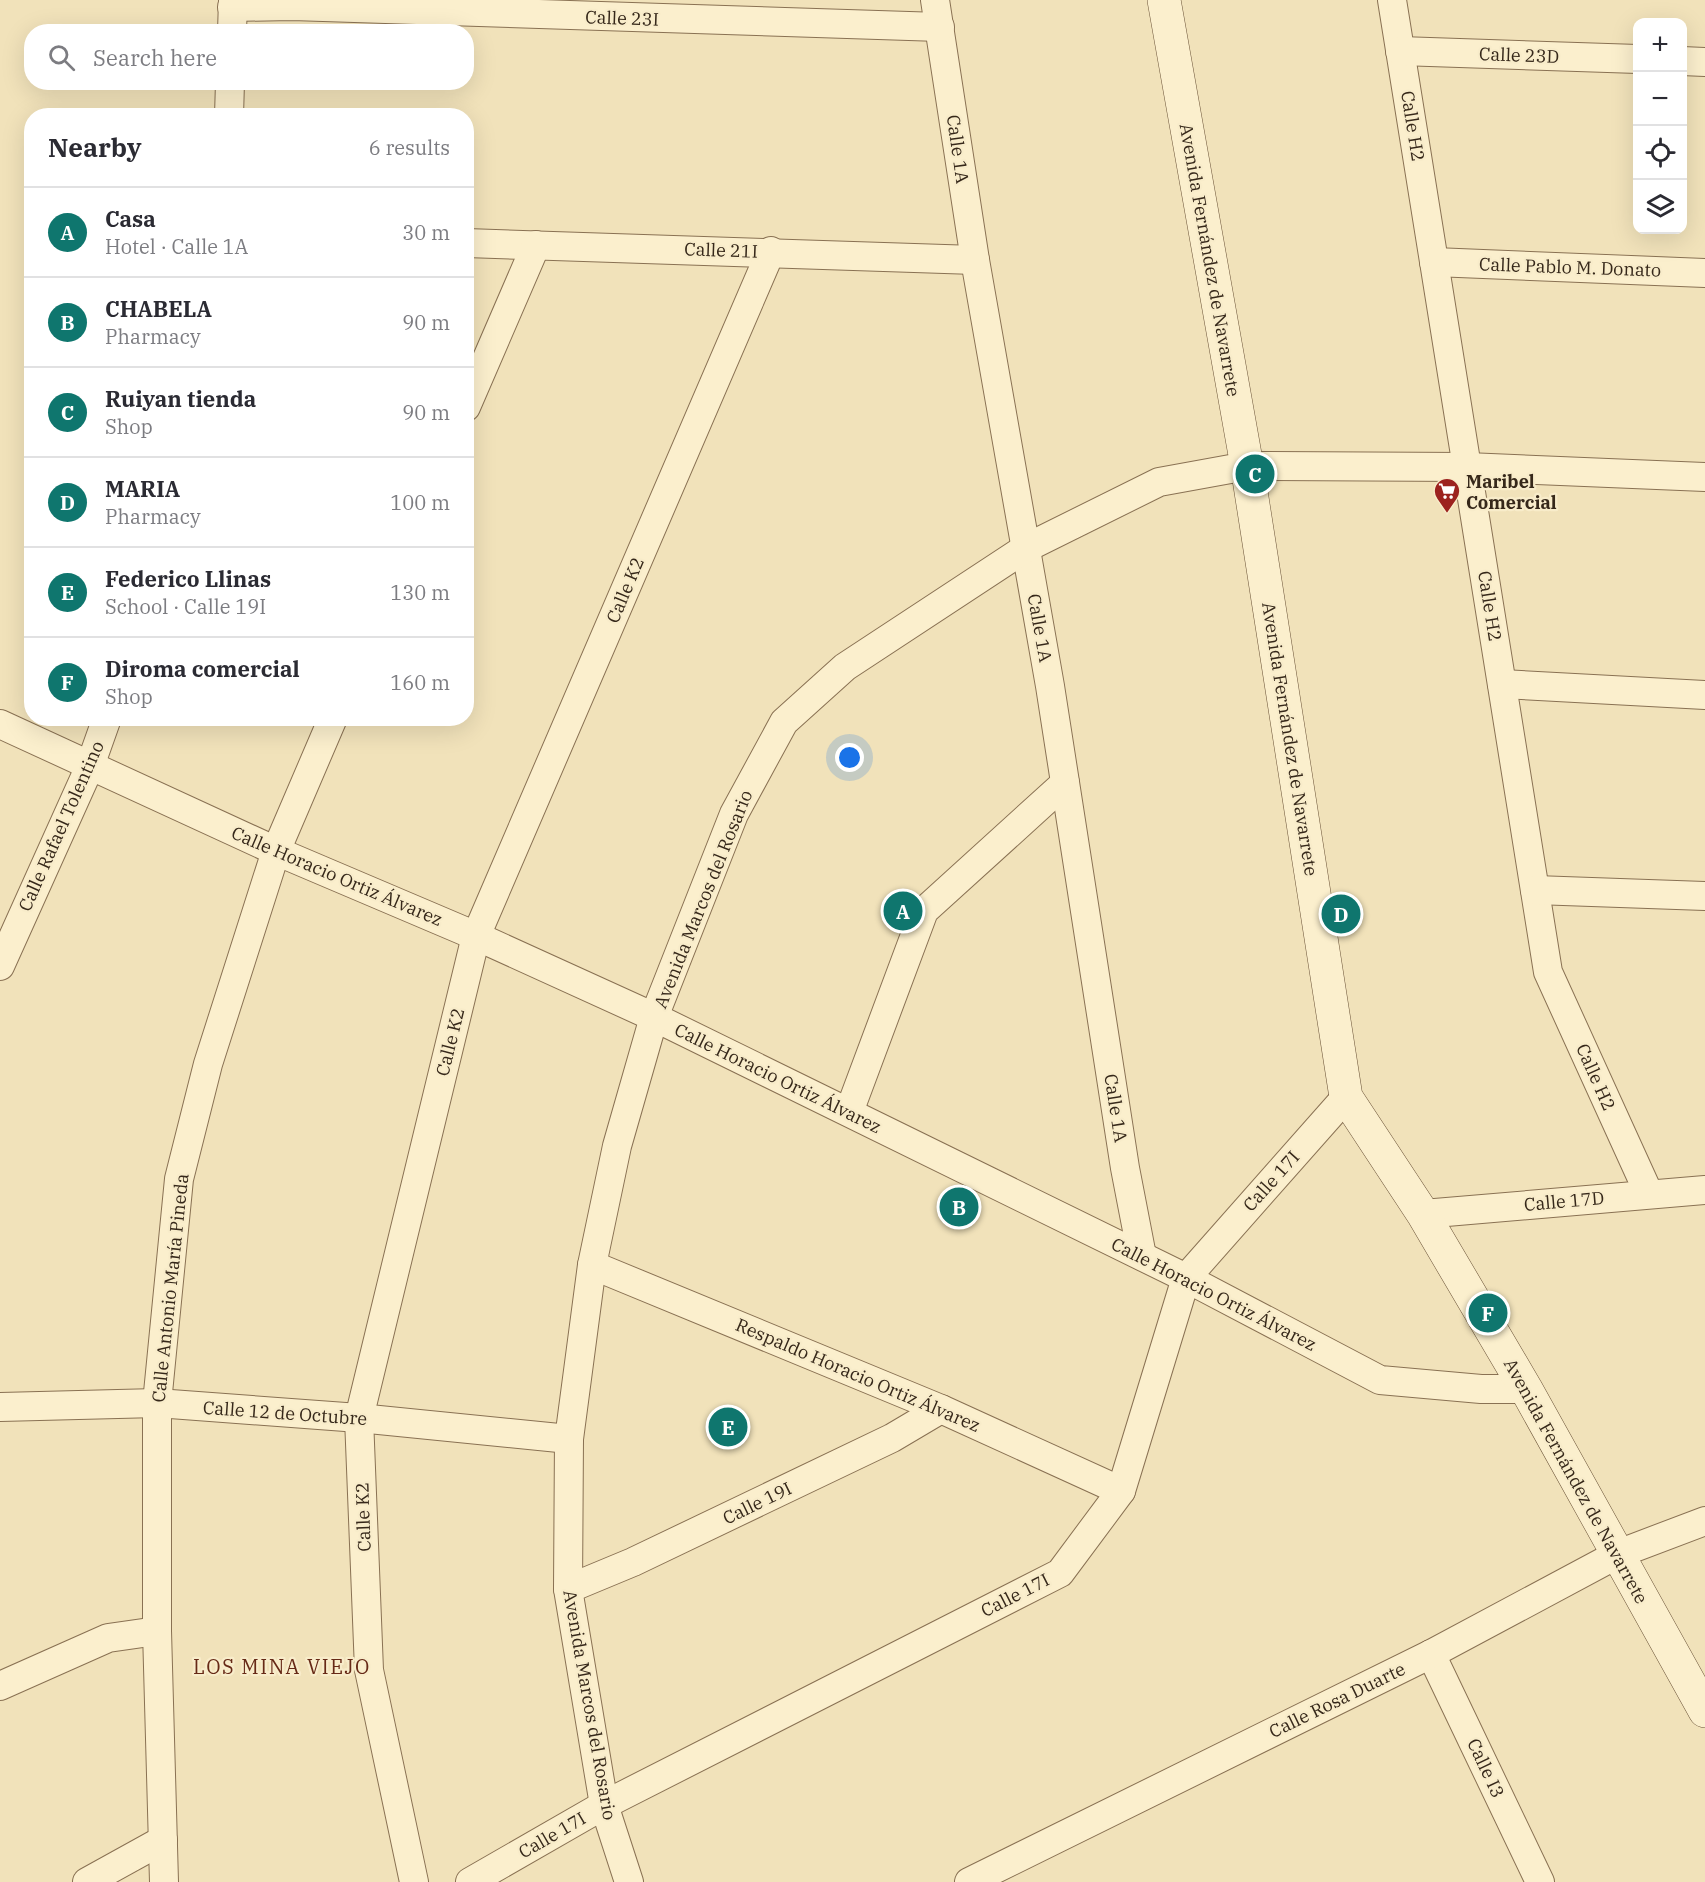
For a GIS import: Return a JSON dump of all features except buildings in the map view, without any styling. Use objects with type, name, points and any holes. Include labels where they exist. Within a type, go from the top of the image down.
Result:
[{"type":"main road","name":"Avenida Fernández de Navarrete","points":[[1164,0],[1247,466],[1346,1097],[1423,1214],[1526,1389],[1705,1711]]},
{"type":"street","name":"Calle H2","points":[[1392,0],[1548,972],[1649,1194]]},
{"type":"street","name":"Calle 23I","points":[[232,13],[292,6],[938,13]]},
{"type":"street","name":"Calle 1A","points":[[938,13],[975,260],[1026,548],[1125,1168],[1142,1257]]},
{"type":"street","name":"Calle 23D","points":[[1400,51],[1633,59]]},
{"type":"street","points":[[1687,61],[1705,62]]},
{"type":"street","points":[[229,108],[230,90]]},
{"type":"street","name":"Calle 21I","points":[[474,243],[771,251],[975,260]]},
{"type":"street","points":[[474,388],[536,245]]},
{"type":"street","name":"Calle K2","points":[[414,1882],[369,1670],[359,1418],[476,936],[771,251]]},
{"type":"street","name":"Calle Pablo M. Donato","points":[[1434,262],[1705,273]]},
{"type":"street","name":"Avenida Marcos del Rosario","points":[[628,1882],[604,1805],[568,1589],[569,1439],[592,1265],[617,1146],[654,1017],[734,814],[784,722],[845,667],[1026,548],[1159,482],[1247,466],[1467,467],[1705,477]]},
{"type":"street","points":[[1502,684],[1705,695]]},
{"type":"street","name":"Calle Horacio Ortiz Álvarez","points":[[0,724],[276,851],[476,936],[654,1017],[1186,1278],[1380,1380],[1481,1389],[1526,1389]]},
{"type":"street","name":"Calle Rafael Tolentino","points":[[0,966],[90,766],[104,726]]},
{"type":"street","name":"Calle Antonio María Pineda","points":[[164,1882],[157,1631],[157,1403],[179,1179],[208,1064],[276,851],[330,726]]},
{"type":"street","points":[[849,1112],[924,911],[1065,783]]},
{"type":"street","points":[[1535,890],[1705,896]]},
{"type":"street","name":"Calle 17I","points":[[470,1882],[604,1805],[1060,1573],[1121,1491],[1186,1278],[1346,1097]]},
{"type":"street","name":"Calle 17D","points":[[1423,1214],[1705,1190]]},
{"type":"street","name":"Respaldo Horacio Ortiz Álvarez","points":[[592,1265],[941,1409],[1121,1491]]},
{"type":"street","name":"Calle 12 de Octubre","points":[[0,1407],[157,1403],[359,1418],[569,1439]]},
{"type":"street","name":"Calle 19I","points":[[568,1589],[633,1562],[882,1443],[941,1409]]},
{"type":"street","name":"Calle Rosa Duarte","points":[[969,1882],[1431,1654],[1618,1554],[1705,1521]]},
{"type":"street","points":[[0,1686],[108,1638],[157,1631]]},
{"type":"street","name":"Calle I3","points":[[1431,1654],[1540,1882]]},
{"type":"street","points":[[87,1882],[163,1840]]},
{"type":"place","name":"Ruiyan tienda","points":[[1255,474]]},
{"type":"place","name":"Maribel Comercial","points":[[1447,514]]},
{"type":"place","name":"Casa","points":[[903,911]]},
{"type":"place","name":"MARIA","points":[[1341,914]]},
{"type":"place","name":"CHABELA","points":[[959,1207]]},
{"type":"place","name":"Diroma comercial","points":[[1488,1313]]},
{"type":"place","name":"Federico Llinas","points":[[728,1427]]},
{"type":"district","name":"LOS MINA VIEJO","points":[[282,1666]]}]
